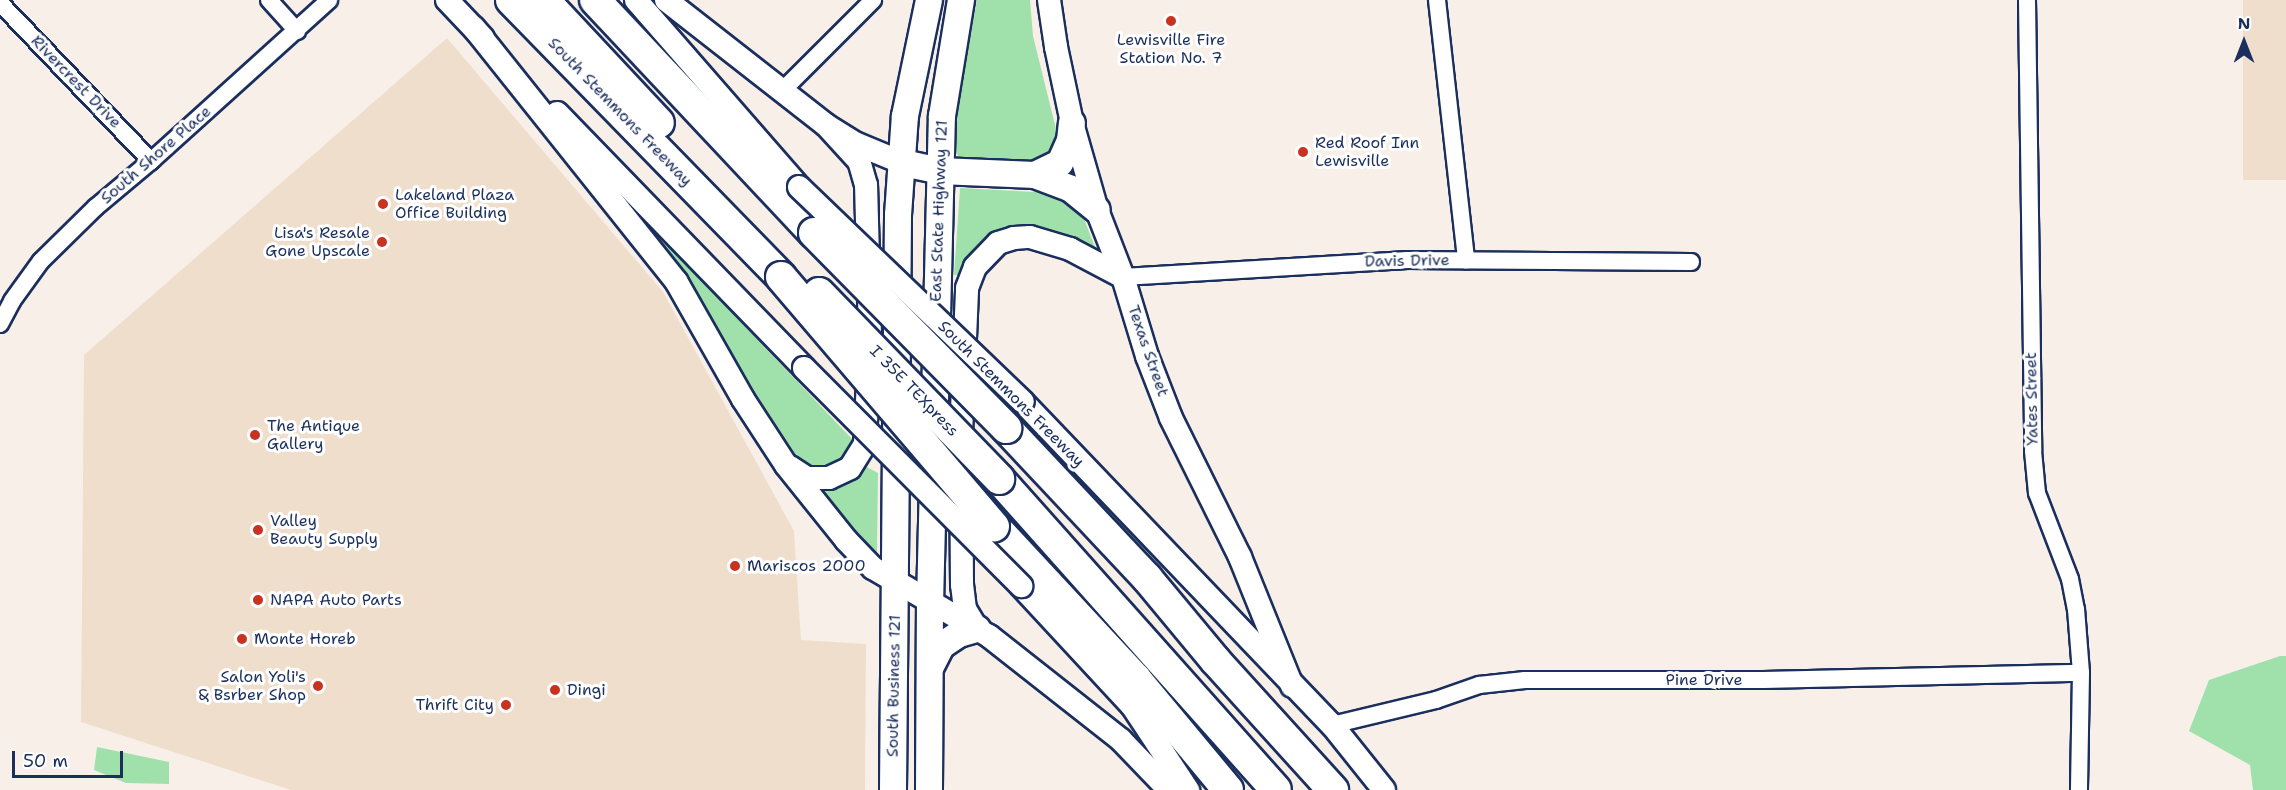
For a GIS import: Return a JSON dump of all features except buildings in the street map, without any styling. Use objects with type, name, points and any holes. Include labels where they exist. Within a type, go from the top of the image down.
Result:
[{"type":"highway","name":"South Stemmons Freeway","points":[[511,0],[792,277],[994,526],[1136,679],[1228,790]]},
{"type":"highway","name":"I 35E TEXpress","points":[[544,0],[792,277],[999,479],[1276,790]]},
{"type":"highway","name":"South Stemmons Freeway","points":[[595,0],[814,233],[1006,428],[1147,578],[1215,660],[1333,790]]},
{"type":"main road","points":[[447,0],[804,368],[1021,586],[1134,707],[1188,790]]},
{"type":"main road","name":"South Stemmons Freeway","points":[[636,0],[799,187],[1023,402],[1332,725],[1384,790]]},
{"type":"main road","points":[[666,0],[826,125],[857,144],[903,163],[940,171],[1035,175],[1071,189],[1097,210]]},
{"type":"main road","points":[[895,582],[898,215],[905,116],[930,0]]},
{"type":"main road","name":"East State Highway 121","points":[[930,604],[942,116],[961,0]]},
{"type":"main road","name":"Texas Street","points":[[1049,0],[1072,123],[1097,210],[1123,277],[1147,356],[1171,418],[1240,557],[1293,686]]},
{"type":"main road","points":[[474,28],[676,281],[743,399],[786,465],[846,540],[873,568],[930,604],[989,636],[1121,740],[1169,790]]},
{"type":"main road","points":[[1035,175],[1060,163],[1070,141],[1072,123]]},
{"type":"main road","points":[[786,465],[807,478],[829,478],[850,468],[865,444],[870,336],[867,185],[859,161],[826,125]]},
{"type":"main road","points":[[976,629],[965,609],[962,585],[961,434],[967,288],[975,267],[998,243],[1014,238],[1030,237],[1070,249],[1123,277]]},
{"type":"main road","name":"South Business 121","points":[[893,790],[895,582]]},
{"type":"main road","points":[[929,790],[930,604]]},
{"type":"main road","points":[[930,668],[941,646],[958,634],[976,629]]},
{"type":"main road","points":[[894,748],[903,749],[911,755],[920,790]]},
{"type":"street","points":[[269,0],[297,31]]},
{"type":"street","name":"South Shore Place","points":[[0,324],[6,298],[41,261],[96,207],[151,161],[329,0]]},
{"type":"street","points":[[782,91],[873,0]]},
{"type":"street","points":[[1437,0],[1466,260]]},
{"type":"street","name":"Yates Street","points":[[2027,0],[2033,451],[2037,493],[2070,579],[2076,609],[2081,673],[2079,790]]},
{"type":"street","name":"Rivercrest Drive","points":[[0,3],[151,161]]},
{"type":"street","name":"Davis Drive","points":[[1123,277],[1294,265],[1466,260],[1691,262]]},
{"type":"street","name":"Pine Drive","points":[[1332,725],[1436,700],[1479,685],[1525,680],[1775,680],[2081,673]]},
{"type":"shaded area","points":[[2243,0],[2286,0],[2286,180],[2243,180]]},
{"type":"shaded area","points":[[447,38],[663,292],[794,531],[801,640],[866,644],[865,790],[291,790],[81,722],[84,355]]},
{"type":"green space","points":[[977,0],[1030,0],[1033,36],[1061,149],[1047,165],[979,167],[960,159],[954,150],[961,83]]},
{"type":"green space","points":[[960,188],[1053,193],[1080,209],[1099,257],[1010,231],[979,243],[958,275],[954,275]]},
{"type":"green space","points":[[657,238],[669,247],[854,441],[848,459],[831,472],[806,471],[778,434],[735,367],[681,270]]},
{"type":"green space","points":[[865,466],[878,473],[877,554],[839,515],[823,492],[838,488],[855,478]]},
{"type":"green space","points":[[2286,656],[2286,790],[2253,790],[2250,765],[2189,731],[2209,680]]},
{"type":"green space","points":[[97,747],[169,762],[169,784],[126,783],[94,770]]},
{"type":"place","name":"Lewisville Fire Station No. 7","points":[[1171,21]]},
{"type":"place","name":"Red Roof Inn Lewisville","points":[[1303,152]]},
{"type":"place","name":"Lakeland Plaza Office Building","points":[[383,204]]},
{"type":"place","name":"Lisa's Resale Gone Upscale","points":[[382,242]]},
{"type":"place","name":"The Antique Gallery","points":[[255,435]]},
{"type":"place","name":"Valley Beauty Supply","points":[[258,530]]},
{"type":"place","name":"Mariscos 2000","points":[[735,566]]},
{"type":"place","name":"NAPA Auto Parts","points":[[258,600]]},
{"type":"place","name":"Monte Horeb","points":[[242,639]]},
{"type":"place","name":"Salon Yoli's & Bsrber Shop","points":[[318,686]]},
{"type":"place","name":"Dingi","points":[[555,690]]},
{"type":"place","name":"Thrift City","points":[[506,705]]}]
